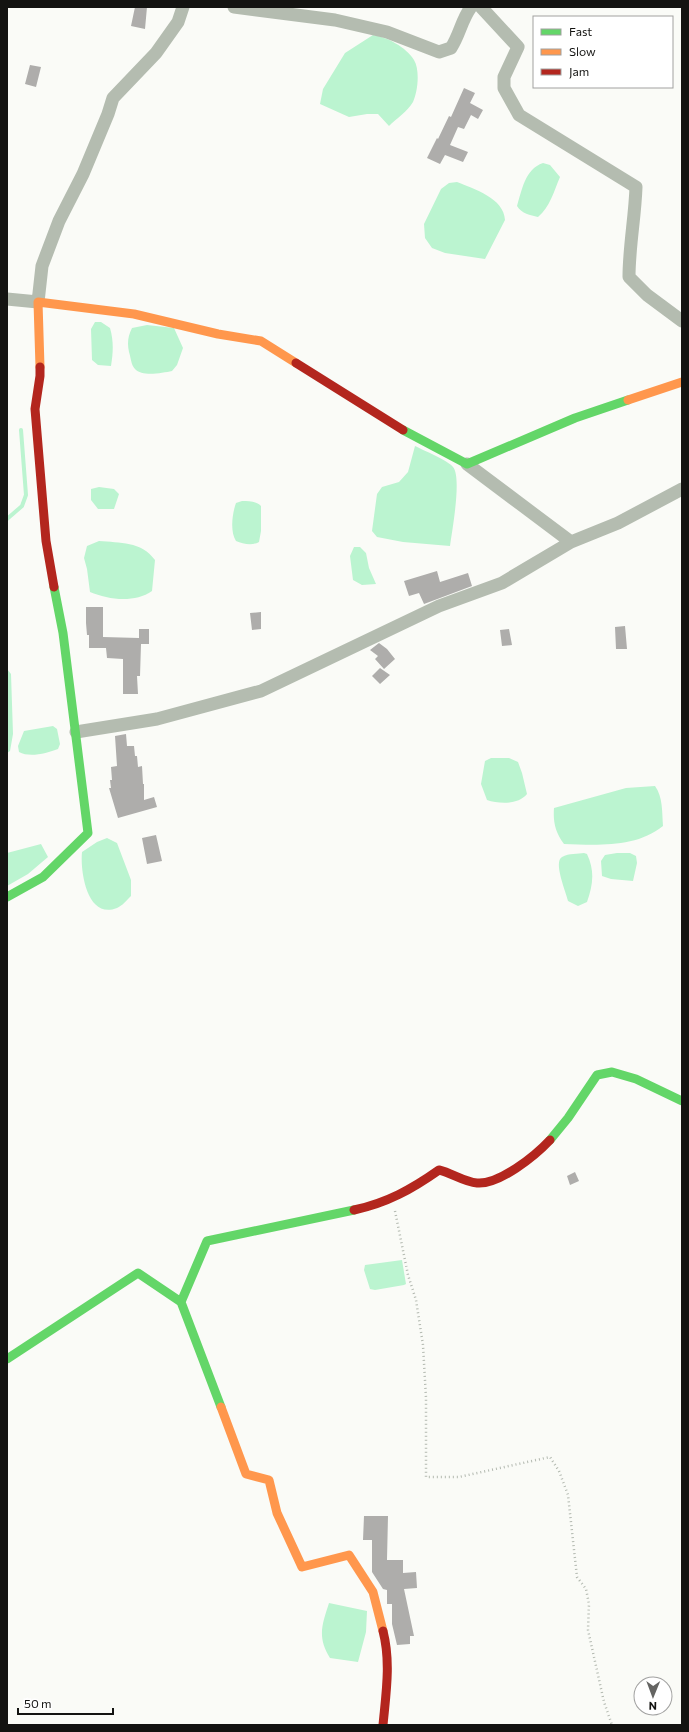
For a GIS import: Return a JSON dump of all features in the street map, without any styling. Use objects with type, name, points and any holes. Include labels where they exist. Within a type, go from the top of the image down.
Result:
[{"type":"street","points":[[7,897],[43,877],[88,833],[64,633],[46,541],[35,409],[40,376],[38,302],[42,266],[59,221],[83,174],[108,114],[113,98],[156,54],[178,22],[183,7]]},
{"type":"street","points":[[234,7],[335,20],[387,32],[439,52],[451,48],[458,36],[462,19],[471,7]]},
{"type":"street","points":[[481,7],[518,47],[504,77],[504,88],[519,115],[636,187],[629,256],[629,277],[647,295],[682,321]]},
{"type":"street","points":[[7,299],[134,314],[218,334],[261,341],[395,426],[467,464],[571,542]]},
{"type":"street","points":[[467,464],[575,418],[682,382]]},
{"type":"street","points":[[76,732],[157,718],[261,691],[439,606],[502,583],[571,542],[618,523],[682,489]]},
{"type":"street","points":[[181,1302],[207,1241],[371,1206],[413,1188],[439,1170],[452,1173],[470,1182],[483,1183],[509,1172],[542,1149],[558,1132],[597,1074],[612,1072],[636,1079],[682,1101]]},
{"type":"street","points":[[7,1359],[138,1273],[181,1302],[246,1474],[269,1480],[277,1513],[302,1567],[350,1555],[373,1592],[386,1644],[388,1668],[383,1725]]},
{"type":"path","points":[[392,1197],[408,1275],[416,1300],[423,1345],[426,1398],[426,1477],[459,1477],[550,1457],[559,1471],[568,1495],[577,1577],[586,1589],[589,1604],[588,1630],[604,1702],[612,1725]]},
{"type":"shaded area","points":[[373,35],[390,40],[401,47],[411,55],[417,69],[417,87],[413,102],[405,112],[389,126],[378,114],[349,117],[320,104],[323,89],[345,53]]},
{"type":"shaded area","points":[[543,163],[550,165],[560,177],[549,204],[538,217],[529,215],[517,206],[528,175],[537,166]]},
{"type":"shaded area","points":[[457,182],[487,195],[494,200],[503,212],[505,220],[485,259],[445,253],[432,248],[425,238],[424,224],[441,189],[449,183]]},
{"type":"shaded area","points":[[95,322],[101,322],[110,328],[113,347],[111,366],[98,365],[92,360],[91,329]]},
{"type":"shaded area","points":[[147,325],[174,328],[183,348],[177,365],[172,371],[147,374],[138,371],[133,366],[128,346],[128,340],[132,328]]},
{"type":"shaded area","points":[[415,446],[451,465],[456,473],[456,505],[450,546],[403,542],[377,537],[372,531],[377,494],[382,487],[399,482],[408,472]]},
{"type":"shaded area","points":[[99,487],[114,489],[119,494],[114,509],[98,509],[91,500],[91,489]]},
{"type":"shaded area","points":[[242,501],[255,502],[261,506],[261,531],[259,542],[250,544],[242,543],[236,541],[234,537],[232,528],[233,512],[236,503]]},
{"type":"shaded area","points":[[99,541],[130,544],[143,549],[149,554],[155,560],[152,591],[145,595],[130,599],[105,597],[90,592],[84,558],[87,546]]},
{"type":"shaded area","points":[[354,547],[360,547],[366,553],[369,568],[376,584],[362,585],[353,580],[350,556]]},
{"type":"shaded area","points":[[7,669],[11,674],[13,734],[10,751],[7,753]]},
{"type":"shaded area","points":[[53,726],[57,729],[60,744],[58,749],[33,755],[19,752],[18,746],[24,731]]},
{"type":"shaded area","points":[[491,758],[509,758],[518,762],[527,794],[523,798],[508,803],[487,800],[481,784],[485,761]]},
{"type":"shaded area","points":[[655,786],[661,800],[663,826],[652,833],[629,842],[603,845],[564,844],[558,835],[554,822],[554,808],[626,788]]},
{"type":"shaded area","points":[[107,838],[117,843],[131,880],[131,896],[119,907],[107,910],[99,907],[92,901],[88,892],[82,870],[82,852],[97,842]]},
{"type":"shaded area","points":[[41,844],[48,857],[28,874],[7,886],[7,853]]},
{"type":"shaded area","points":[[630,853],[636,856],[637,863],[633,881],[611,879],[602,876],[601,861],[605,855]]},
{"type":"shaded area","points":[[570,854],[587,854],[590,860],[592,884],[587,902],[578,906],[568,901],[559,871],[559,865],[562,857]]},
{"type":"shaded area","points":[[402,1260],[406,1284],[375,1290],[370,1289],[364,1270],[365,1265]]},
{"type":"shaded area","points":[[329,1603],[367,1611],[366,1632],[358,1662],[330,1658],[326,1651],[323,1644],[322,1631],[324,1618]]},
{"type":"building","points":[[135,7],[147,7],[145,29],[131,26]]},
{"type":"building","points":[[30,65],[41,67],[36,87],[25,84]]},
{"type":"building","points":[[464,88],[475,93],[470,103],[483,110],[478,119],[471,115],[464,129],[458,127],[450,145],[468,152],[463,162],[445,155],[440,164],[427,158],[449,116],[451,117]]},
{"type":"building","points":[[437,571],[440,582],[468,573],[472,586],[424,604],[419,593],[409,596],[404,581]]},
{"type":"building","points":[[86,607],[103,607],[103,637],[139,638],[139,629],[149,629],[149,644],[141,644],[140,676],[137,676],[138,694],[123,694],[123,659],[107,658],[106,648],[89,648]]},
{"type":"building","points":[[261,612],[261,629],[252,630],[250,613]]},
{"type":"building","points":[[625,626],[627,649],[616,649],[615,627]]},
{"type":"building","points":[[509,629],[512,645],[502,646],[500,630]]},
{"type":"building","points":[[379,643],[387,649],[395,659],[384,669],[375,659],[378,656],[370,650]]},
{"type":"building","points":[[380,668],[390,675],[380,684],[372,676]]},
{"type":"building","points":[[126,734],[127,746],[134,746],[138,767],[142,766],[144,800],[154,797],[157,807],[118,818],[109,788],[111,788],[110,780],[112,780],[111,767],[117,766],[115,736]]},
{"type":"building","points":[[156,835],[162,861],[147,864],[142,838]]},
{"type":"building","points":[[575,1172],[579,1181],[570,1185],[567,1176]]},
{"type":"building","points":[[364,1516],[388,1516],[387,1560],[403,1560],[403,1573],[416,1572],[417,1588],[404,1589],[414,1636],[410,1636],[410,1644],[397,1645],[392,1624],[392,1604],[387,1604],[387,1590],[383,1589],[372,1572],[372,1540],[363,1540]]},
{"type":"waterway","points":[[7,519],[22,506],[26,495],[21,430]]},
{"type":"traffic: fast","points":[[403,430],[467,464],[575,418],[628,400]]},
{"type":"traffic: fast","points":[[7,897],[43,877],[88,833],[63,633],[54,587]]},
{"type":"traffic: fast","points":[[550,1140],[568,1118],[597,1075],[612,1072],[636,1079],[682,1101]]},
{"type":"traffic: fast","points":[[181,1302],[207,1241],[354,1210]]},
{"type":"traffic: fast","points":[[7,1359],[138,1273],[181,1302],[221,1407]]},
{"type":"traffic: slow","points":[[40,367],[38,302],[134,314],[218,334],[261,341],[296,363]]},
{"type":"traffic: slow","points":[[628,400],[682,382]]},
{"type":"traffic: slow","points":[[221,1407],[246,1474],[269,1480],[277,1513],[302,1567],[349,1555],[373,1592],[383,1631]]},
{"type":"traffic: jam","points":[[296,363],[403,430]]},
{"type":"traffic: jam","points":[[40,367],[35,409],[46,541],[54,587]]},
{"type":"traffic: jam","points":[[354,1210],[399,1194],[439,1170],[477,1183],[496,1179],[526,1161],[550,1140]]},
{"type":"traffic: jam","points":[[383,1631],[387,1654],[383,1725]]}]
